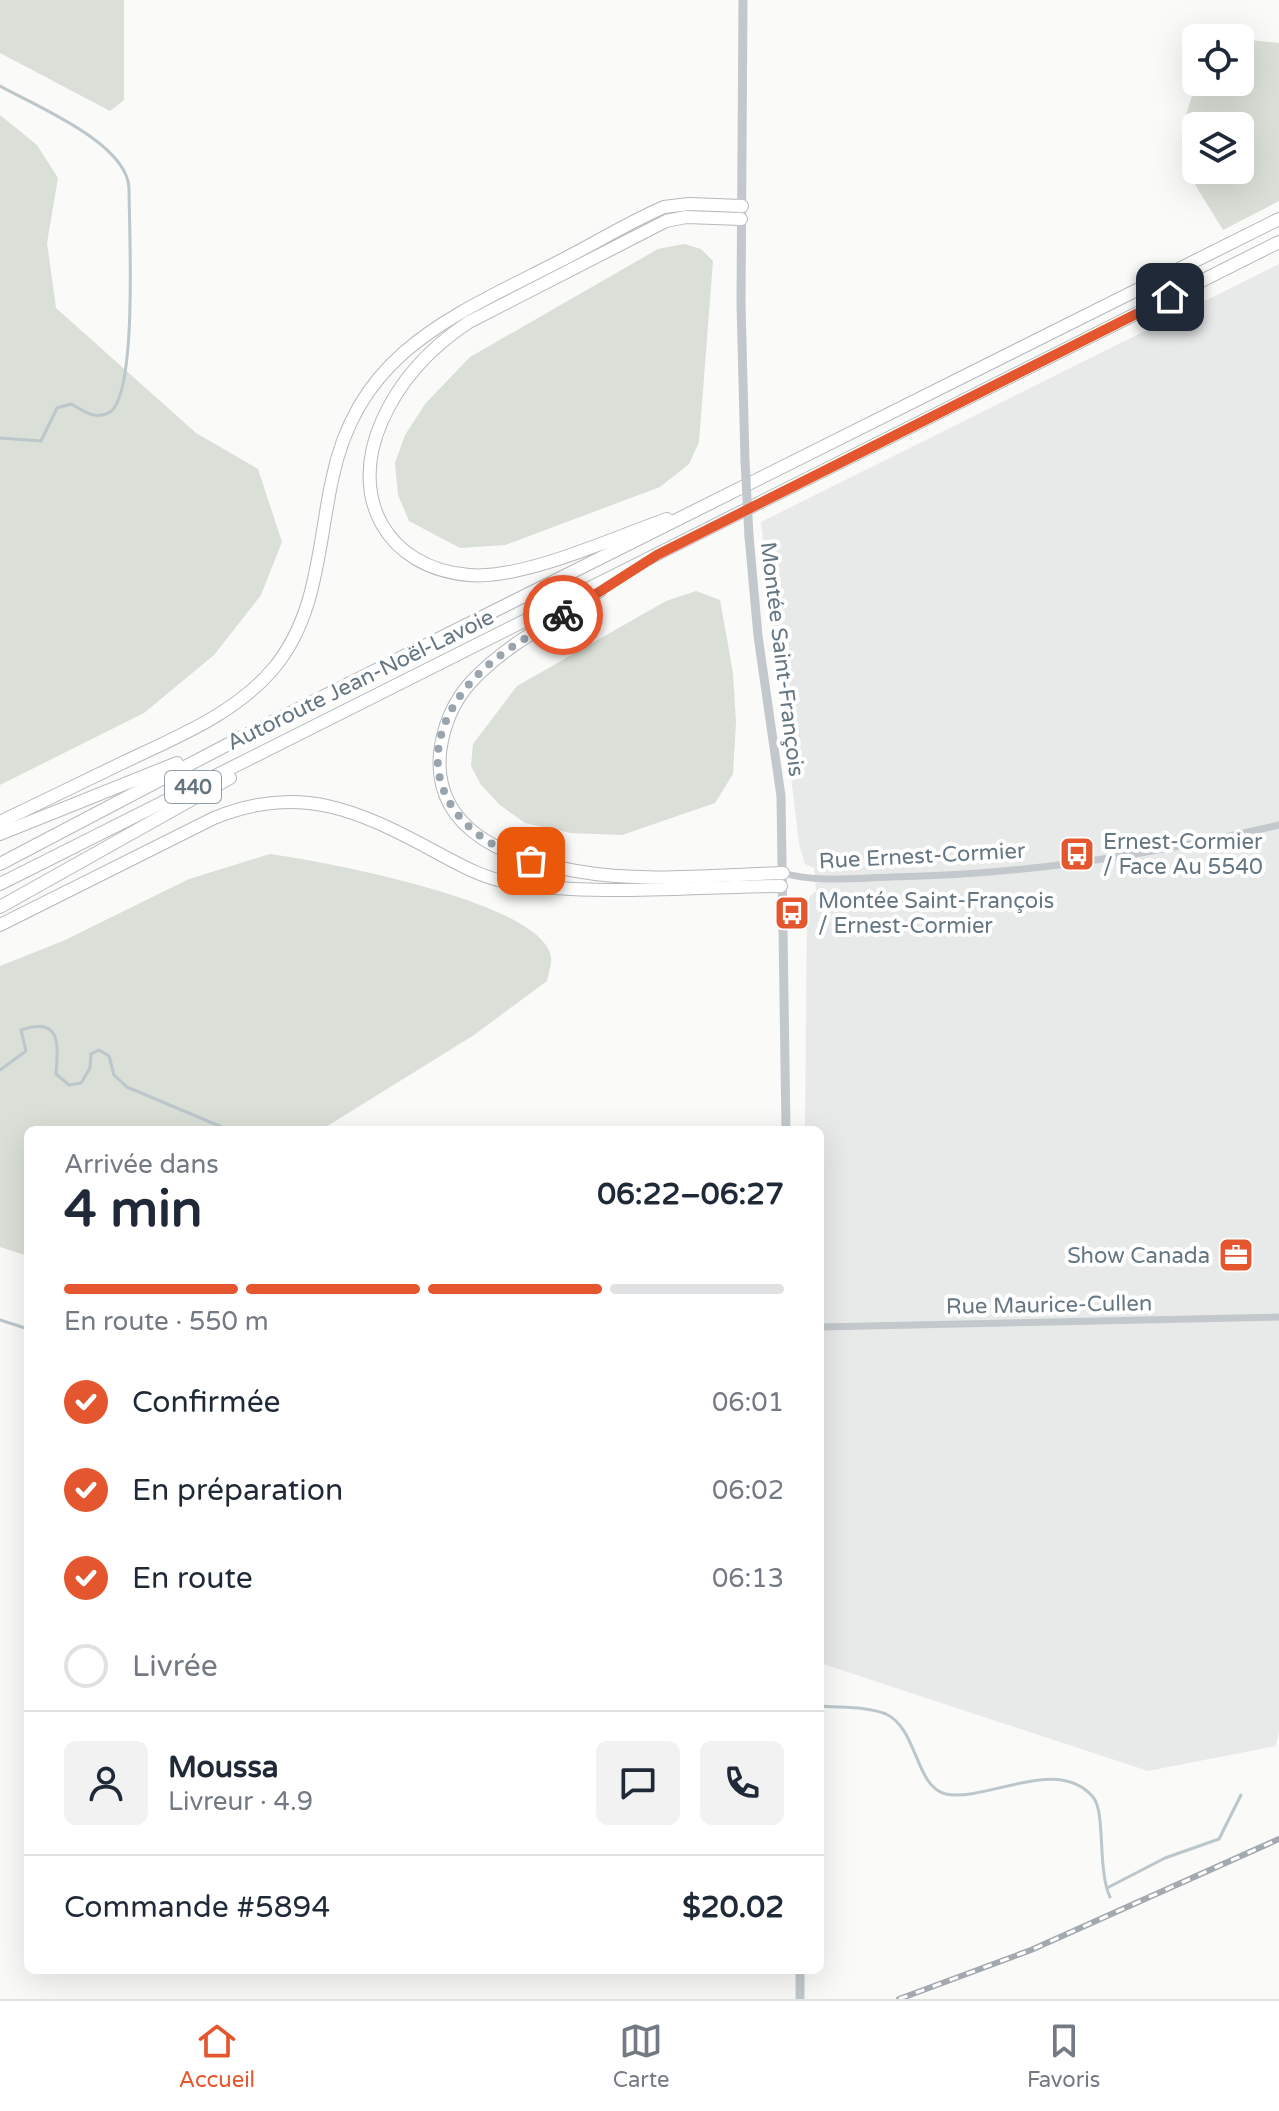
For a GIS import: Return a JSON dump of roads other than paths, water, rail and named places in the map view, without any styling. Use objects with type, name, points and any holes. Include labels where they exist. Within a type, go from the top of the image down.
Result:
[{"type":"highway","points":[[0,822],[203,723],[250,692],[274,668],[295,638],[309,600],[334,467],[348,429],[379,377],[419,338],[466,307],[658,210],[681,204],[741,212]]},
{"type":"highway","points":[[712,504],[535,566],[500,574],[468,575],[431,567],[391,540],[375,512],[370,469],[378,429],[403,384],[435,348],[469,322],[666,221],[741,212]]},
{"type":"highway","name":"Autoroute Jean-Noël-Lavoie","points":[[0,864],[240,738],[1279,219]]},
{"type":"highway","name":"Autoroute Jean-Noël-Lavoie","points":[[0,884],[1279,242]]},
{"type":"highway","points":[[657,555],[505,653],[466,687],[449,716],[442,741],[441,776],[448,803],[463,824],[489,844],[508,853],[565,869],[620,876],[782,880]]},
{"type":"highway","points":[[0,907],[354,708]]},
{"type":"highway","points":[[0,834],[240,738]]},
{"type":"highway","points":[[0,925],[214,818],[245,807],[285,801],[319,803],[357,813],[462,866],[514,883],[599,888],[782,880]]},
{"type":"street","name":"Montée Saint-François","points":[[743,0],[741,212],[745,461],[758,636],[780,780],[786,1126]]},
{"type":"street","name":"Rue Ernest-Cormier","points":[[782,880],[1026,870],[1149,853],[1279,825]]},
{"type":"street","name":"Rue Ernest-Cormier","points":[[782,880],[803,879]]},
{"type":"street","name":"Rue Maurice-Cullen","points":[[824,1327],[1279,1317]]},
{"type":"street","points":[[800,1974],[800,1999]]},
{"type":"waterway","points":[[0,86],[77,128],[113,156],[124,172],[129,188],[130,271],[125,374],[119,398],[110,412],[95,415],[71,404],[57,408],[41,441],[0,438]]},
{"type":"waterway","points":[[0,1070],[26,1051],[21,1030],[44,1027],[55,1036],[56,1074],[69,1085],[81,1083],[90,1068],[91,1054],[99,1050],[109,1056],[114,1075],[127,1087],[220,1126]]},
{"type":"waterway","points":[[0,1320],[24,1328]]},
{"type":"waterway","points":[[824,1706],[879,1711],[896,1721],[905,1732],[928,1781],[946,1794],[963,1795],[1042,1780],[1061,1780],[1078,1785],[1097,1804],[1104,1872],[1110,1897]]},
{"type":"waterway","points":[[1107,1888],[1165,1858],[1219,1839],[1241,1795]]},
{"type":"railway","points":[[899,1999],[1031,1950],[1279,1839]]},
{"type":"place","name":"Ernest-Cormier / Face Au 5540","points":[[1077,854]]},
{"type":"place","name":"Montée Saint-François / Ernest-Cormier","points":[[792,913]]},
{"type":"place","name":"Show Canada","points":[[1236,1255]]}]
